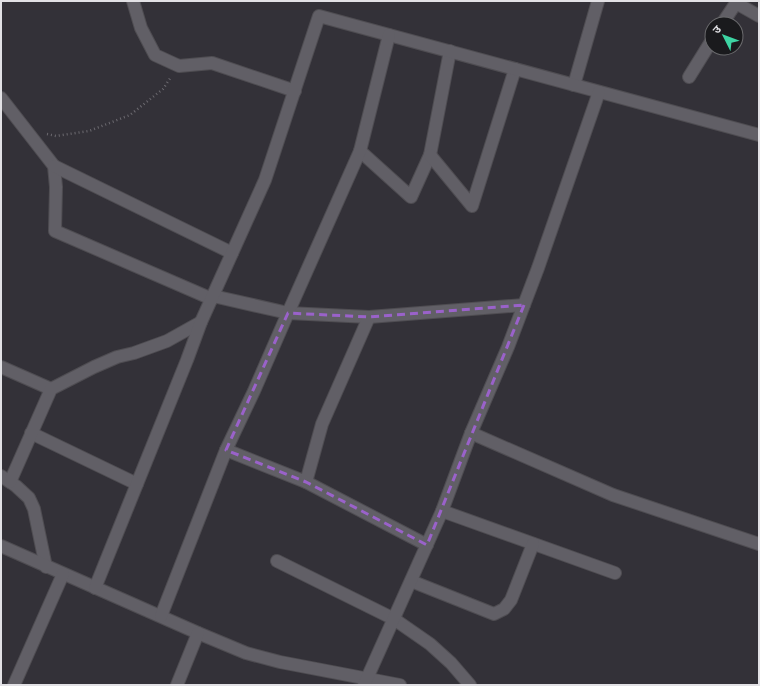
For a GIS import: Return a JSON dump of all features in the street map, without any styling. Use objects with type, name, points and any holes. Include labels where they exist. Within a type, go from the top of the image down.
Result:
[{"type":"street","points":[[132,1],[141,28],[155,55],[179,66],[212,62],[295,91]]},
{"type":"street","points":[[574,85],[598,1]]},
{"type":"street","points":[[727,16],[736,2],[759,16]]},
{"type":"street","points":[[95,588],[201,322],[265,180],[319,16],[759,135]]},
{"type":"street","points":[[161,616],[226,450],[254,391],[360,151],[389,35]]},
{"type":"street","points":[[360,151],[412,197],[430,155],[450,51]]},
{"type":"street","points":[[689,76],[704,53]]},
{"type":"street","points":[[430,155],[472,206],[515,69]]},
{"type":"street","points":[[365,682],[442,511],[471,433],[508,347],[600,92]]},
{"type":"street","points":[[1,98],[54,166],[232,253]]},
{"type":"street","points":[[54,166],[56,188],[55,231],[212,297],[288,313],[369,317],[524,304]]},
{"type":"street","points":[[306,482],[322,424],[369,317]]},
{"type":"street","points":[[46,567],[34,509],[30,498],[5,479],[31,433],[51,389],[117,357],[134,353],[167,341],[201,322]]},
{"type":"street","points":[[1,366],[51,389]]},
{"type":"street","points":[[31,433],[137,484]]},
{"type":"street","points":[[471,433],[613,495],[759,544]]},
{"type":"street","points":[[226,450],[306,482],[427,545]]},
{"type":"street","points":[[442,511],[615,573]]},
{"type":"street","points":[[411,581],[494,614],[504,609],[511,600],[533,544]]},
{"type":"street","points":[[2,549],[246,653],[365,682],[400,685]]},
{"type":"street","points":[[277,561],[394,619],[430,644],[451,663],[470,685]]},
{"type":"street","points":[[14,685],[63,574]]},
{"type":"street","points":[[177,685],[198,633]]},
{"type":"path","points":[[27,131],[56,136],[83,132],[130,115],[163,89],[179,66]]},
{"type":"highlighted area","points":[[524,305],[427,545],[306,482],[226,450],[288,313],[369,317]]}]
